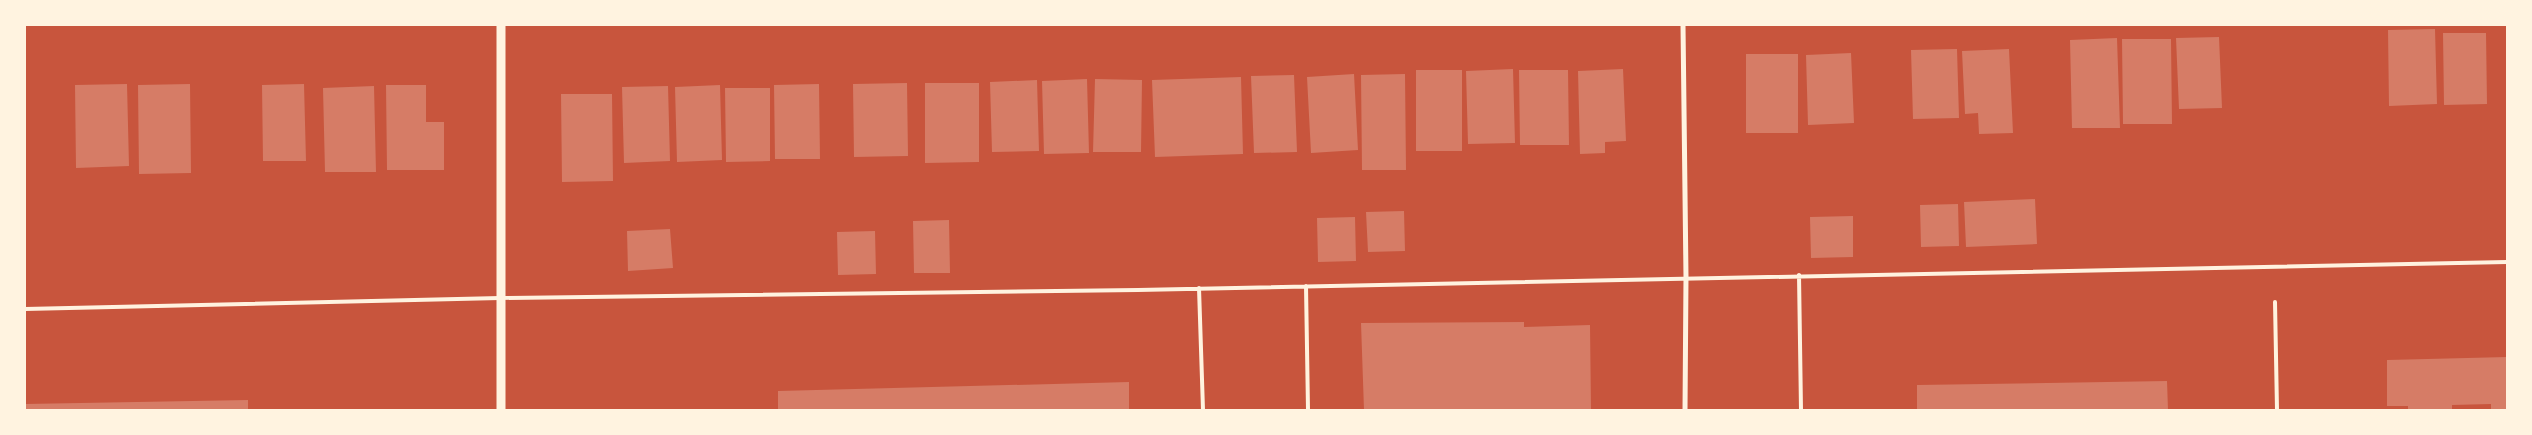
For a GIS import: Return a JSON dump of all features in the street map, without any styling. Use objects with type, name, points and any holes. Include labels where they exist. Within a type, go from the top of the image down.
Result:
[{"type":"street","points":[[501,410],[502,25]]},
{"type":"street","points":[[1683,25],[1686,277],[1685,410]]},
{"type":"lane","points":[[25,309],[500,298],[1199,288],[1799,274],[2507,262]]},
{"type":"lane","points":[[1799,274],[1801,410]]},
{"type":"lane","points":[[1306,286],[1308,410]]},
{"type":"lane","points":[[1199,288],[1203,410]]},
{"type":"lane","points":[[2275,302],[2277,410]]},
{"type":"building","points":[[2435,29],[2437,104],[2389,106],[2388,30]]},
{"type":"building","points":[[2443,33],[2486,33],[2487,104],[2444,105]]},
{"type":"building","points":[[2219,37],[2222,108],[2179,109],[2176,38]]},
{"type":"building","points":[[2117,38],[2120,128],[2072,128],[2070,40]]},
{"type":"building","points":[[2122,39],[2171,39],[2172,124],[2123,124]]},
{"type":"building","points":[[1957,49],[1959,118],[1913,119],[1911,50]]},
{"type":"building","points":[[2009,49],[2013,133],[1979,134],[1978,113],[1965,114],[1962,51]]},
{"type":"building","points":[[1851,53],[1854,123],[1808,125],[1806,55]]},
{"type":"building","points":[[1746,54],[1798,54],[1798,133],[1746,133]]},
{"type":"building","points":[[1513,69],[1515,143],[1468,144],[1466,71]]},
{"type":"building","points":[[1623,69],[1626,141],[1605,142],[1605,153],[1580,154],[1578,71]]},
{"type":"building","points":[[1416,70],[1462,70],[1462,151],[1416,151]]},
{"type":"building","points":[[1519,70],[1568,70],[1569,145],[1520,145]]},
{"type":"building","points":[[1354,74],[1358,150],[1311,153],[1307,77]]},
{"type":"building","points":[[1405,74],[1406,170],[1362,170],[1361,75]]},
{"type":"building","points":[[1294,75],[1297,152],[1254,153],[1251,76]]},
{"type":"building","points":[[1241,77],[1243,154],[1155,157],[1152,80]]},
{"type":"building","points":[[1087,79],[1089,153],[1044,154],[1042,81]]},
{"type":"building","points":[[1095,79],[1142,80],[1141,152],[1093,152]]},
{"type":"building","points":[[1037,80],[1039,151],[992,152],[990,82]]},
{"type":"building","points":[[907,83],[908,156],[854,157],[853,84]]},
{"type":"building","points":[[925,83],[979,83],[979,162],[925,163]]},
{"type":"building","points":[[127,84],[129,166],[76,168],[75,85]]},
{"type":"building","points":[[190,84],[191,173],[139,174],[138,85]]},
{"type":"building","points":[[304,84],[306,161],[263,161],[262,85]]},
{"type":"building","points":[[819,84],[820,159],[775,159],[774,85]]},
{"type":"building","points":[[386,85],[426,85],[426,122],[444,122],[444,170],[387,170]]},
{"type":"building","points":[[720,85],[722,160],[677,162],[675,87]]},
{"type":"building","points":[[374,86],[376,172],[325,172],[323,88]]},
{"type":"building","points":[[668,86],[670,161],[624,163],[622,87]]},
{"type":"building","points":[[725,88],[770,88],[770,161],[726,162]]},
{"type":"building","points":[[561,94],[612,94],[613,181],[562,182]]},
{"type":"building","points":[[2035,199],[2037,244],[1966,247],[1964,202]]},
{"type":"building","points":[[1958,204],[1959,246],[1921,247],[1920,205]]},
{"type":"building","points":[[1404,211],[1405,251],[1368,252],[1366,212]]},
{"type":"building","points":[[1853,216],[1853,257],[1811,258],[1810,217]]},
{"type":"building","points":[[1355,217],[1356,261],[1318,262],[1317,218]]},
{"type":"building","points":[[949,220],[950,273],[914,273],[913,221]]},
{"type":"building","points":[[670,229],[673,268],[628,271],[627,231]]},
{"type":"building","points":[[875,231],[876,274],[838,275],[837,232]]},
{"type":"building","points":[[1524,322],[1524,327],[1590,325],[1591,410],[1364,410],[1361,323]]},
{"type":"building","points":[[2507,357],[2507,410],[2491,410],[2491,404],[2452,405],[2452,410],[2408,410],[2408,406],[2387,406],[2387,360]]},
{"type":"building","points":[[2167,381],[2168,410],[1917,410],[1917,385]]},
{"type":"building","points":[[1129,382],[1129,410],[778,410],[778,391]]},
{"type":"building","points":[[248,400],[248,410],[25,410],[25,404]]}]
